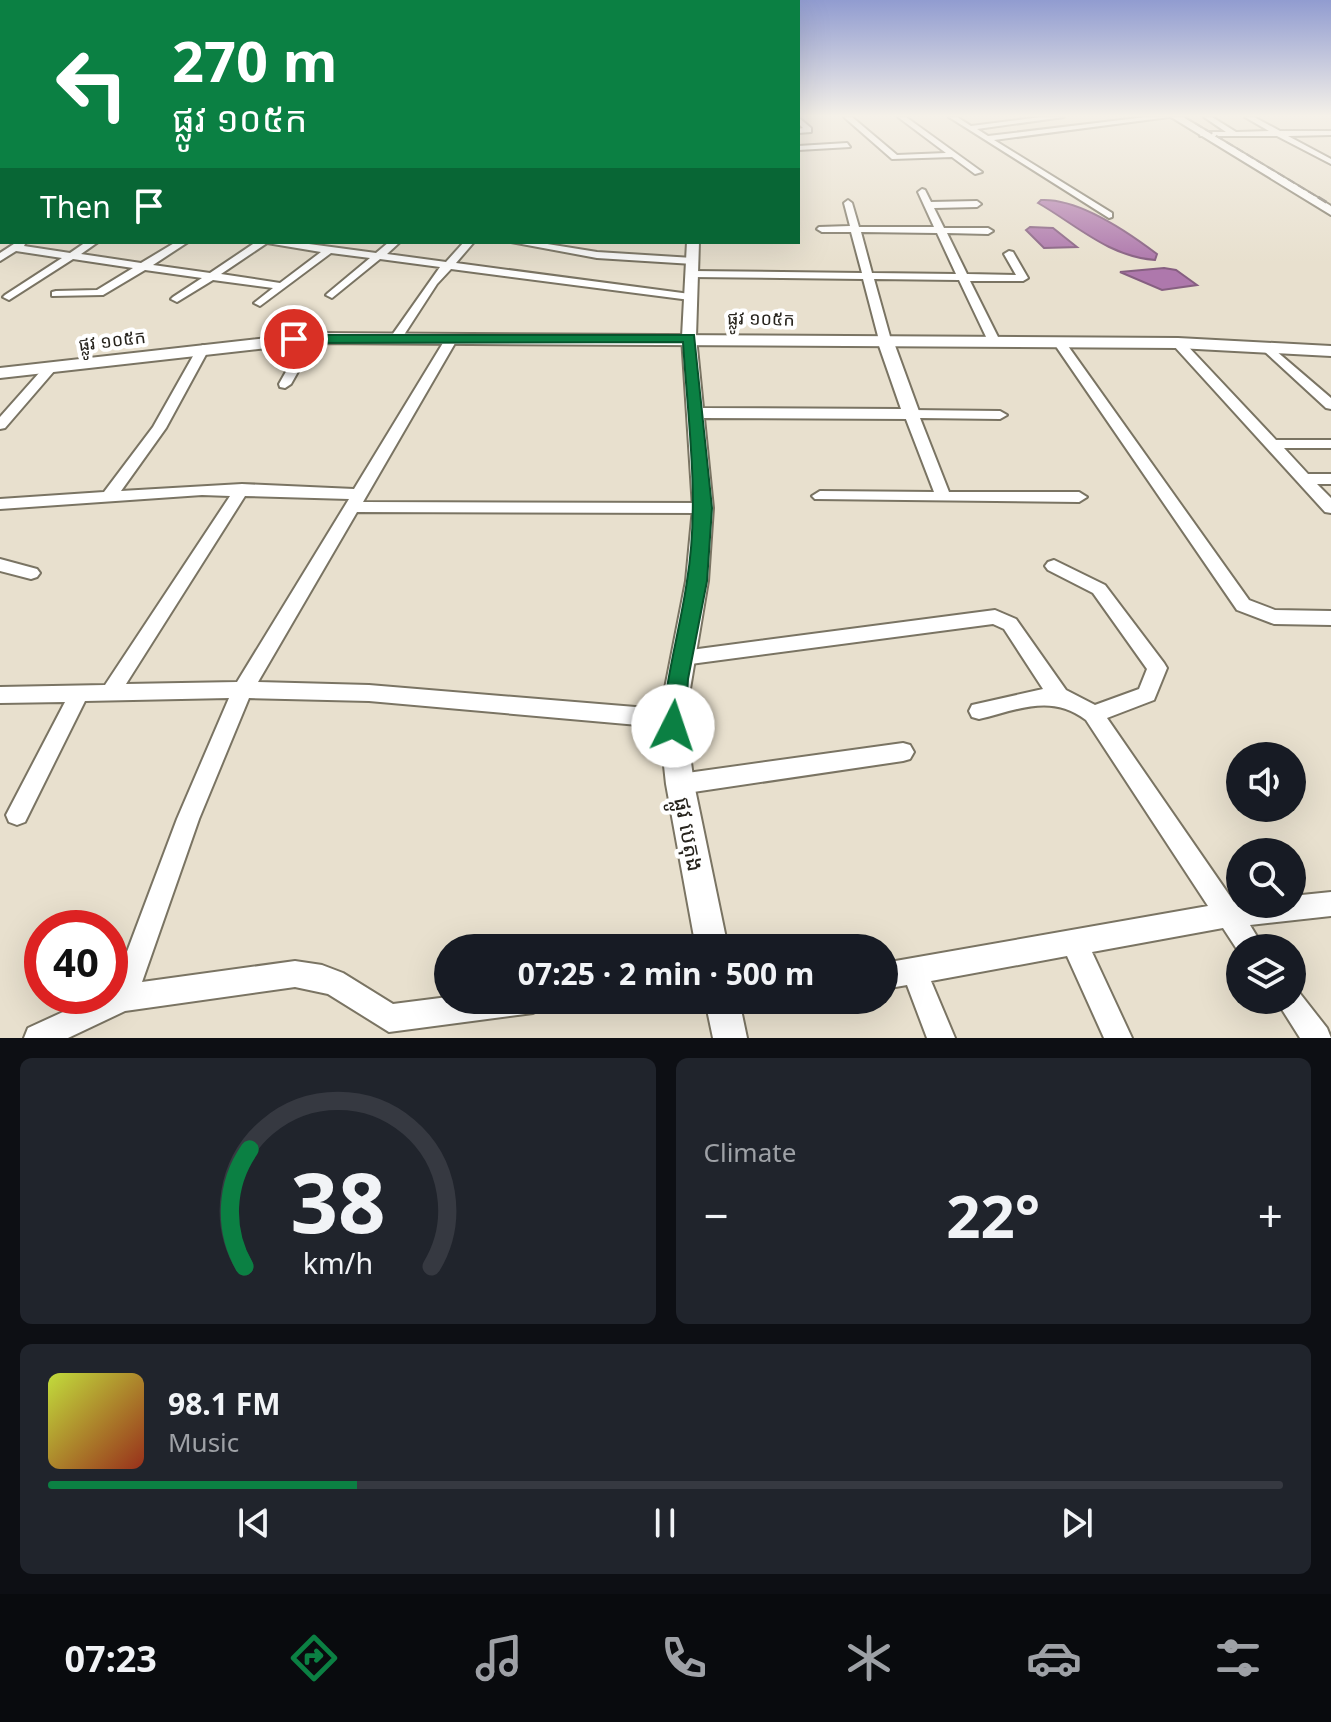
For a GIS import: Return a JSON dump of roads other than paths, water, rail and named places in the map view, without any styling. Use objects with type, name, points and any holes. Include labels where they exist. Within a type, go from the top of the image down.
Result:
[{"type":"main road","points":[[1255,165],[1331,211]]},
{"type":"main road","name":"ផ្លូវ ១០៥ក","points":[[0,373],[311,338],[689,337],[1178,343],[1331,351]]},
{"type":"street","points":[[968,165],[978,172]]},
{"type":"street","points":[[1032,165],[1109,215]]},
{"type":"street","points":[[922,192],[994,341]]},
{"type":"street","points":[[848,203],[871,276],[885,340],[943,496]]},
{"type":"street","points":[[930,205],[977,204]]},
{"type":"street","points":[[822,229],[988,231]]},
{"type":"street","points":[[9,297],[90,244]]},
{"type":"street","points":[[56,294],[99,293],[180,244]]},
{"type":"street","points":[[177,299],[260,244]]},
{"type":"street","points":[[293,244],[447,266],[1023,278],[1009,254]]},
{"type":"street","points":[[332,295],[393,244]]},
{"type":"street","points":[[396,338],[447,266],[467,244]]},
{"type":"street","points":[[528,244],[692,269]]},
{"type":"street","points":[[0,258],[19,245],[210,278],[281,286]]},
{"type":"street","points":[[260,303],[326,247]]},
{"type":"street","name":"ផ្លូវ បេតុង","points":[[692,269],[689,337],[703,508],[697,581],[672,719],[680,784],[709,934]]},
{"type":"street","points":[[285,384],[311,338]]},
{"type":"street","points":[[128,984],[188,819],[243,690],[452,338]]},
{"type":"street","points":[[1059,342],[1243,605],[1256,613],[1274,617],[1331,618]]},
{"type":"street","points":[[1178,343],[1331,508]]},
{"type":"street","points":[[1268,348],[1331,405]]},
{"type":"street","points":[[110,495],[159,428],[203,349]]},
{"type":"street","points":[[0,425],[51,367]]},
{"type":"street","points":[[693,413],[1000,415]]},
{"type":"street","points":[[1271,444],[1331,444]]},
{"type":"street","points":[[1304,479],[1331,479]]},
{"type":"street","points":[[110,693],[242,489]]},
{"type":"street","points":[[0,504],[242,489],[357,501],[703,508]]},
{"type":"street","points":[[820,496],[1079,497]]},
{"type":"street","points":[[0,565],[31,573]]},
{"type":"street","points":[[1054,566],[1099,589],[1157,668],[1147,694],[1093,714]]},
{"type":"street","points":[[683,658],[995,617],[1010,624],[1058,695]]},
{"type":"street","points":[[0,695],[243,690],[369,693],[672,719]]},
{"type":"street","points":[[17,815],[79,694]]},
{"type":"street","points":[[979,711],[1058,695],[1079,700],[1093,714],[1226,914]]},
{"type":"street","points":[[680,784],[903,752]]},
{"type":"street","points":[[1306,907],[1331,904]]},
{"type":"street","points":[[898,975],[1226,915]]},
{"type":"street","points":[[1075,944],[1118,1038]]},
{"type":"street","points":[[915,973],[941,1038]]},
{"type":"street","points":[[128,997],[295,974],[319,976],[349,988],[389,1018],[434,1012]]},
{"type":"street","points":[[38,1038],[89,1014]]},
{"type":"street","points":[[727,1014],[730,1038]]},
{"type":"street","points":[[1299,1014],[1317,1038]]},
{"type":"railway","points":[[1265,165],[1321,199]]},
{"type":"railway","points":[[1318,197],[1331,205]]}]
